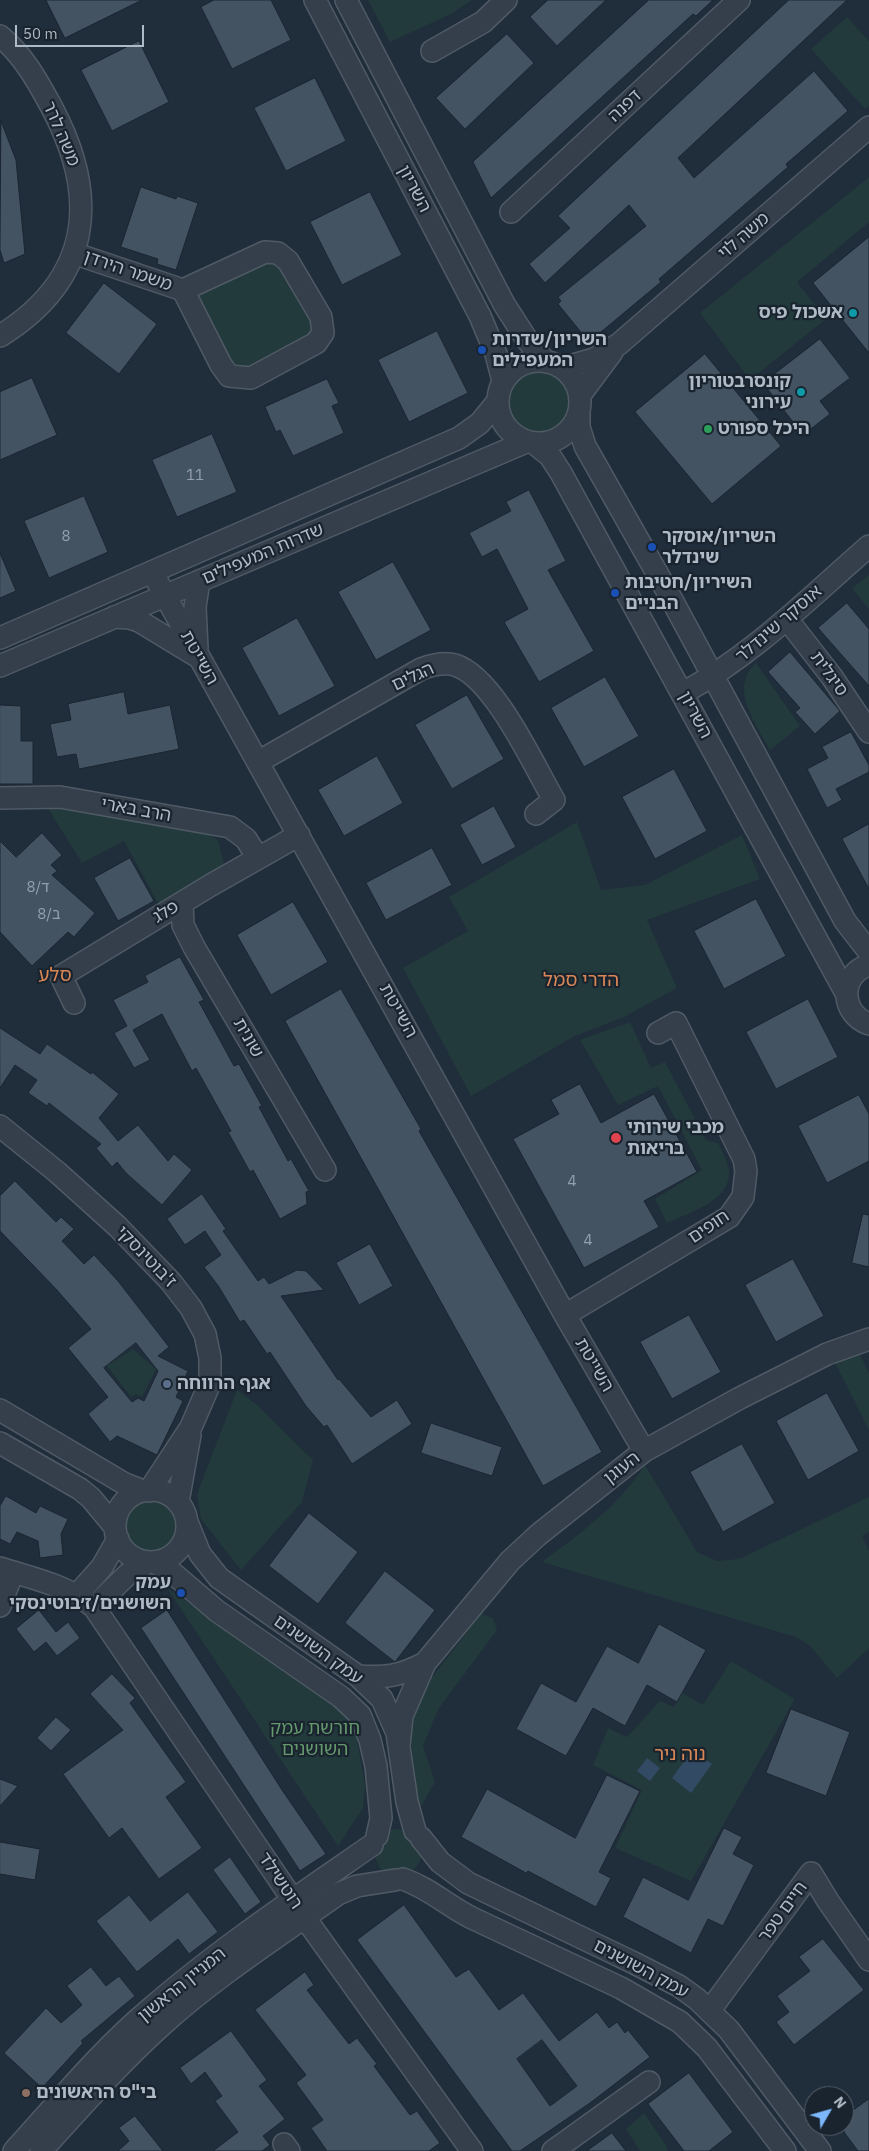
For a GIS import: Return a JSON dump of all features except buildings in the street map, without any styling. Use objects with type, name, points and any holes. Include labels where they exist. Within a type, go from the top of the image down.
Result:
[{"type":"street","name":"השריון","points":[[315,0],[480,316],[496,354],[503,381]]},
{"type":"street","name":"השריון","points":[[346,0],[504,304],[527,340],[554,365]]},
{"type":"street","points":[[432,51],[483,22],[506,0]]},
{"type":"street","name":"דפנה","points":[[511,212],[739,0]]},
{"type":"street","name":"משה לרר","points":[[0,36],[24,61],[63,128],[74,157],[81,195],[78,234],[73,252],[55,288],[24,321],[0,336]]},
{"type":"street","name":"משה לוי","points":[[554,365],[594,359],[619,344],[869,127]]},
{"type":"street","name":"משמר הירדן","points":[[73,252],[183,290],[265,252],[278,253],[288,261],[321,318],[323,333],[316,343],[251,378],[229,376],[221,365],[183,290]]},
{"type":"street","name":"משה לוי","points":[[579,405],[619,344]]},
{"type":"street","points":[[525,363],[554,365],[575,382],[579,405],[573,426],[559,439],[547,443],[531,443],[507,429],[501,420],[497,402],[503,381],[513,370],[525,363]]},
{"type":"street","name":"שדרות המעפילים","points":[[0,638],[460,438],[480,423],[497,402]]},
{"type":"street","name":"השריון","points":[[579,405],[578,427],[585,446],[713,677],[845,922],[869,952]]},
{"type":"street","name":"השריון","points":[[531,443],[544,450],[561,473],[846,993],[850,1010],[867,1026]]},
{"type":"street","name":"שדרות המעפילים","points":[[0,666],[531,443]]},
{"type":"street","name":"אוסקר שינדלר","points":[[683,693],[713,677],[757,645],[869,546]]},
{"type":"street","name":"השייטת","points":[[152,572],[565,1315],[644,1451]]},
{"type":"street","points":[[198,656],[195,623],[199,581]]},
{"type":"street","points":[[114,617],[130,618],[139,621],[198,656]]},
{"type":"street","name":"סיגלית","points":[[787,619],[832,677],[869,732]]},
{"type":"street","name":"הגלים","points":[[258,762],[422,669],[437,664],[454,665],[469,672],[502,709],[554,800],[536,814]]},
{"type":"street","name":"הרב בארי","points":[[0,798],[60,797],[230,827],[246,839],[258,858]]},
{"type":"street","name":"פלג","points":[[74,1003],[61,976],[299,835]]},
{"type":"street","name":"שונית","points":[[182,903],[183,925],[194,948],[325,1170]]},
{"type":"street","points":[[846,993],[854,973],[869,965]]},
{"type":"street","name":"חופים","points":[[565,1315],[729,1217],[743,1197],[746,1171],[744,1158],[676,1023],[658,1033]]},
{"type":"street","name":"ז'בוטינסקי","points":[[0,1126],[57,1172],[118,1227],[171,1282],[192,1308],[205,1334],[210,1358],[210,1383],[191,1427],[146,1491]]},
{"type":"street","name":"העוגן","points":[[399,1746],[402,1716],[425,1663],[510,1560],[538,1535],[644,1451],[740,1398],[827,1354],[869,1339]]},
{"type":"street","points":[[0,1410],[125,1484],[146,1491],[161,1492],[178,1502],[187,1522],[185,1539],[179,1549],[165,1559],[151,1562],[128,1574],[94,1608]]},
{"type":"street","name":"ז'בוטינסקי","points":[[178,1502],[191,1427]]},
{"type":"street","points":[[0,1443],[80,1489],[91,1498],[117,1533],[130,1555],[151,1562]]},
{"type":"street","points":[[77,1594],[102,1567],[117,1533],[119,1511],[125,1502],[146,1491]]},
{"type":"street","name":"עמק השושנים","points":[[187,1522],[200,1554],[219,1578],[233,1590],[358,1676],[382,1699],[390,1715],[399,1746],[407,1802],[418,1835],[440,1862],[468,1884],[655,1974],[678,1986],[710,2010],[729,2030],[820,2151]]},
{"type":"street","name":"עמק השושנים","points":[[151,1562],[168,1569],[217,1612],[341,1697],[360,1715],[370,1740],[376,1766],[381,1818],[374,1840]]},
{"type":"street","points":[[0,1606],[6,1570]]},
{"type":"street","name":"רוטשילד","points":[[6,1570],[59,1586],[77,1594],[94,1608],[300,1910],[472,2151]]},
{"type":"street","name":"העוגן","points":[[358,1676],[389,1677],[403,1674],[425,1663]]},
{"type":"street","points":[[392,1826],[401,1826],[418,1835],[425,1847],[424,1861],[419,1870],[399,1880],[378,1871],[373,1863],[374,1840],[392,1826]]},
{"type":"street","name":"המניין הראשון","points":[[41,2151],[162,2025],[300,1910],[374,1840]]},
{"type":"street","name":"חיים טפר","points":[[710,2010],[811,1873],[869,1960]]},
{"type":"street","name":"עמק השושנים","points":[[399,1880],[425,1888],[452,1908],[628,1992],[680,2022],[707,2048],[785,2151]]},
{"type":"street","name":"המניין הראשון","points":[[14,2151],[82,2077],[148,2010],[185,1979],[300,1910],[357,1886],[399,1880]]},
{"type":"street","points":[[553,2151],[650,2082]]},
{"type":"green space","points":[[368,0],[472,0],[451,14],[390,42]]},
{"type":"green space","points":[[847,17],[869,41],[869,106],[865,109],[811,49]]},
{"type":"green space","points":[[869,177],[869,222],[797,282],[826,319],[750,380],[700,313]]},
{"type":"green space","points":[[267,262],[275,262],[280,267],[311,321],[313,330],[309,336],[249,369],[235,367],[192,292]]},
{"type":"green space","points":[[539,368],[552,371],[563,378],[570,389],[573,402],[570,415],[563,426],[552,433],[539,436],[526,433],[515,426],[508,415],[505,402],[508,389],[515,378],[526,371]]},
{"type":"green space","points":[[869,575],[869,609],[852,588]]},
{"type":"green space","points":[[756,663],[800,726],[770,750],[752,718],[744,695],[744,683],[748,673]]},
{"type":"green space","points":[[46,805],[197,827],[218,840],[225,868],[159,905],[124,841],[82,863]]},
{"type":"green space","points":[[577,822],[601,890],[645,885],[742,835],[760,879],[647,920],[677,988],[624,1017],[575,1036],[471,1096],[403,968],[468,931],[449,897]]},
{"type":"green space","points":[[630,1022],[651,1068],[665,1062],[706,1140],[718,1143],[729,1168],[728,1182],[716,1198],[707,1205],[667,1223],[655,1199],[702,1170],[658,1086],[618,1105],[580,1040]]},
{"type":"green space","points":[[133,1349],[156,1369],[142,1397],[136,1394],[131,1397],[107,1366]]},
{"type":"green space","points":[[858,1351],[869,1373],[869,1430],[834,1361]]},
{"type":"green space","points":[[237,1390],[256,1404],[313,1460],[302,1502],[241,1570],[201,1519],[197,1494]]},
{"type":"green space","points":[[645,1465],[697,1552],[717,1561],[739,1559],[869,1497],[869,1532],[862,1536],[869,1551],[869,1648],[837,1678],[810,1646],[796,1637],[542,1562],[584,1530],[611,1506],[635,1480]]},
{"type":"green space","points":[[145,1498],[157,1498],[167,1502],[175,1510],[179,1526],[175,1542],[167,1550],[157,1554],[145,1554],[135,1550],[127,1542],[123,1532],[123,1520],[127,1510],[135,1502]]},
{"type":"green space","name":"חורשת עמק השושנים","points":[[167,1588],[345,1713],[356,1734],[365,1785],[363,1808],[338,1846]]},
{"type":"green space","points":[[481,1614],[493,1618],[497,1630],[439,1708],[423,1746],[435,1782],[419,1810],[410,1732],[410,1706]]},
{"type":"green space","points":[[731,1661],[795,1699],[691,1881],[615,1848],[642,1790],[593,1765],[608,1728],[627,1737],[660,1701],[674,1707],[682,1693],[703,1705]]},
{"type":"green space","points":[[393,1829],[405,1830],[422,1856],[416,1867],[409,1872],[387,1874],[380,1869],[374,1854],[385,1833]]},
{"type":"green space","points":[[644,2113],[667,2147],[667,2151],[640,2151],[626,2129]]},
{"type":"water","points":[[692,1750],[712,1764],[691,1793],[672,1778]]},
{"type":"water","points":[[647,1758],[660,1768],[650,1781],[637,1771]]},
{"type":"place","name":"אשכול פיס","points":[[853,313]]},
{"type":"place","name":"השריון/שדרות המעפילים","points":[[482,350]]},
{"type":"place","name":"קונסרבטוריון עירוני","points":[[801,392]]},
{"type":"place","name":"היכל ספורט","points":[[708,429]]},
{"type":"place","name":"השריון/אוסקר שינדלר","points":[[652,547]]},
{"type":"place","name":"השיריון/חטיבות הבניים","points":[[615,593]]},
{"type":"place","name":"מכבי שירותי בריאות","points":[[616,1138]]},
{"type":"place","name":"אגף הרווחה","points":[[167,1384]]},
{"type":"place","name":"עמק השושנים/ז׳בוטינסקי","points":[[181,1593]]},
{"type":"place","name":"בי\"ס הראשונים","points":[[26,2093]]},
{"type":"district","name":"סלע","points":[[55,976]]},
{"type":"district","name":"הדרי סמל","points":[[581,981]]},
{"type":"district","name":"נוה ניר","points":[[680,1755]]}]
